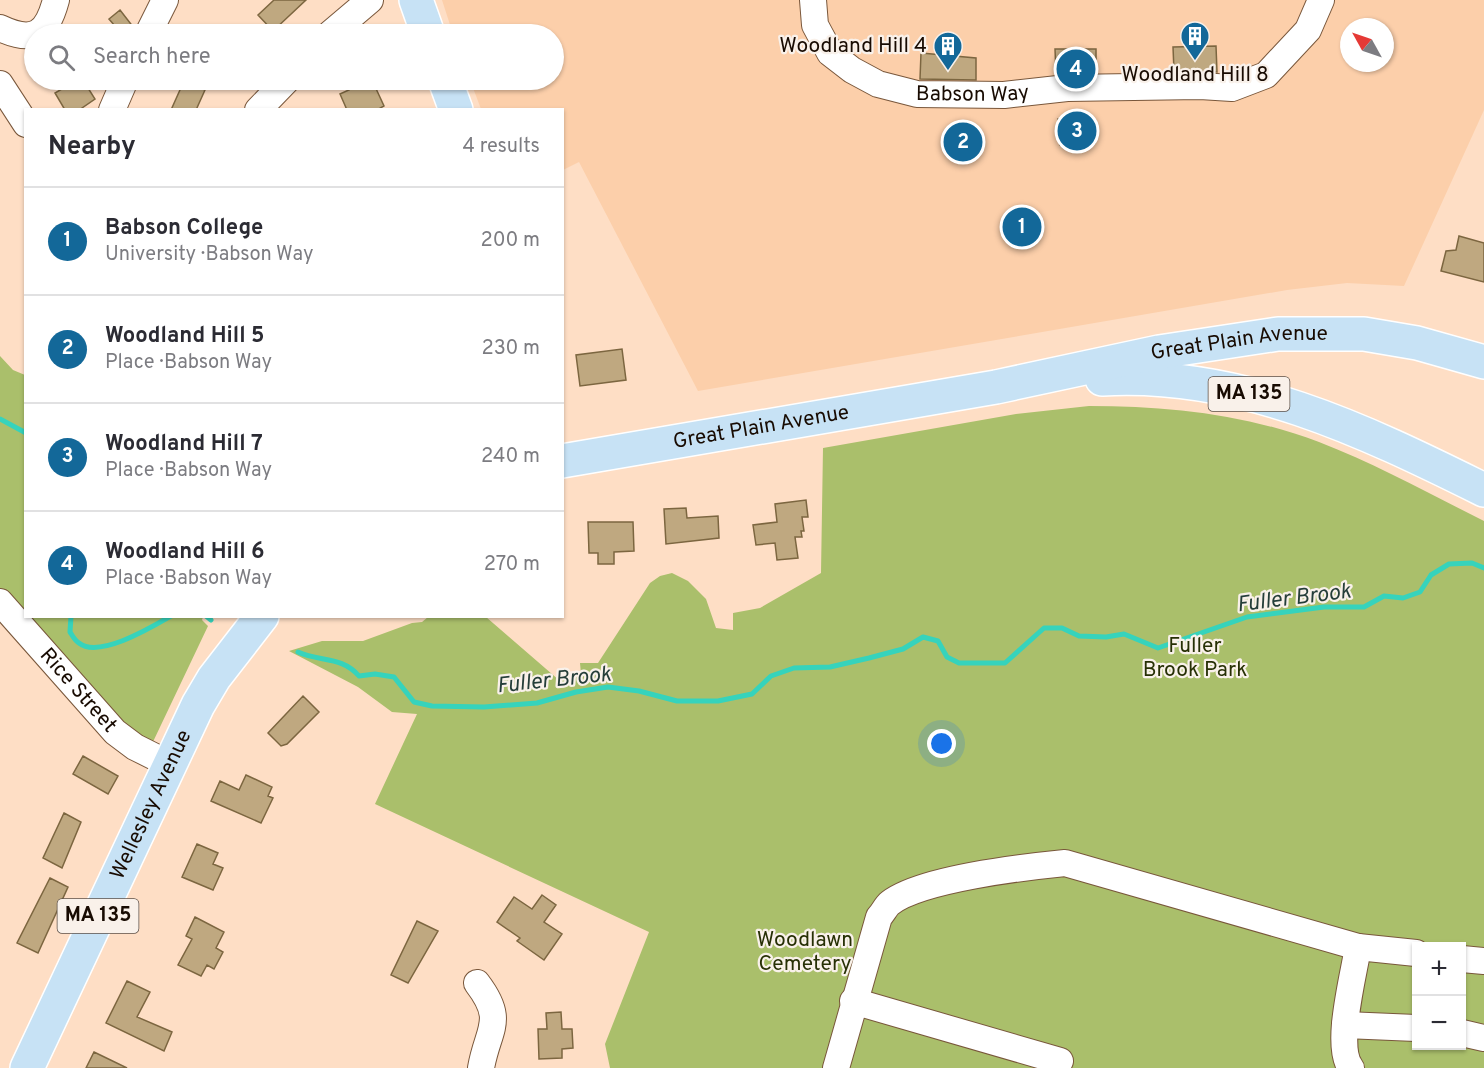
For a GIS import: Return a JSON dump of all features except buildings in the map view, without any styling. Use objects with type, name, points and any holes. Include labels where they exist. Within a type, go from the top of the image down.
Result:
[{"type":"main road","points":[[416,0],[424,24]]},
{"type":"main road","points":[[449,90],[455,108]]},
{"type":"main road","name":"Great Plain Avenue","points":[[564,461],[996,387],[1159,352],[1294,333],[1346,333],[1398,339],[1484,362]]},
{"type":"main road","name":"Great Plain Avenue","points":[[996,387],[1139,378],[1226,389],[1293,406],[1336,420],[1484,490]]},
{"type":"main road","name":"Wellesley Avenue","points":[[27,1068],[204,694],[260,618]]},
{"type":"main road","name":"MA 135","points":[[241,644],[275,618]]},
{"type":"street","points":[[48,24],[56,0]]},
{"type":"street","points":[[153,24],[165,0]]},
{"type":"street","points":[[342,24],[370,0]]},
{"type":"street","name":"Babson Way","points":[[813,0],[815,25],[830,53],[852,70],[878,84],[917,94],[993,95],[1067,88],[1200,86],[1232,88],[1266,75],[1308,30],[1320,0]]},
{"type":"street","points":[[0,28],[16,36],[24,36]]},
{"type":"street","points":[[0,84],[24,121]]},
{"type":"street","points":[[113,108],[121,90]]},
{"type":"street","points":[[260,108],[277,90]]},
{"type":"street","name":"Rice Street","points":[[0,602],[115,732],[135,747],[169,764]]},
{"type":"street","points":[[836,1068],[853,1001],[879,917],[890,903],[924,886],[1065,863],[1086,867],[1358,946],[1412,953]]},
{"type":"street","points":[[1352,1068],[1346,1062],[1345,1025],[1358,946]]},
{"type":"street","points":[[1466,960],[1484,962]]},
{"type":"street","points":[[477,983],[489,998],[494,1013],[481,1068]]},
{"type":"street","points":[[853,1001],[1066,1066]]},
{"type":"street","points":[[1345,1025],[1412,1028]]},
{"type":"street","points":[[1466,1034],[1484,1038]]},
{"type":"shaded area","points":[[442,0],[1484,0],[1484,110],[1404,286],[1347,283],[1287,290],[698,391],[579,162],[564,170],[564,108],[481,108],[474,90],[564,90],[564,24],[450,24]]},
{"type":"green space","points":[[0,356],[13,370],[24,375],[24,616],[0,590]]},
{"type":"green space","name":"Fuller Brook Park","points":[[1089,406],[1177,410],[1235,418],[1291,432],[1361,460],[1484,521],[1484,1068],[610,1068],[605,1044],[649,932],[375,804],[417,714],[392,712],[358,687],[289,651],[322,641],[363,641],[412,623],[422,622],[427,618],[487,618],[560,681],[581,674],[580,663],[598,663],[650,583],[660,576],[672,573],[688,581],[706,599],[716,628],[733,630],[733,613],[760,608],[821,573],[823,448],[1016,414]]},
{"type":"green space","points":[[26,618],[203,618],[208,626],[151,746],[137,740]]},
{"type":"waterway","name":"Fuller Brook","points":[[0,419],[24,432]]},
{"type":"waterway","name":"Fuller Brook","points":[[298,652],[338,662],[359,676],[375,674],[394,677],[414,702],[432,706],[484,707],[537,703],[576,692],[608,687],[639,691],[677,701],[718,701],[752,694],[771,676],[794,668],[830,667],[869,658],[903,649],[923,637],[938,641],[947,657],[959,663],[1005,663],[1044,628],[1062,628],[1079,636],[1106,637],[1124,634],[1158,648],[1247,617],[1324,607],[1364,607],[1384,596],[1403,598],[1420,592],[1431,575],[1449,564],[1472,563],[1484,568]]},
{"type":"waterway","name":"Fuller Brook","points":[[71,618],[70,632],[76,641],[88,647],[99,647],[125,640],[167,618]]},
{"type":"place","name":"Woodland Hill 8","points":[[1195,62]]},
{"type":"place","name":"Woodland Hill 6","points":[[1076,69]]},
{"type":"place","name":"Woodland Hill 4","points":[[948,72]]},
{"type":"place","name":"Woodland Hill 7","points":[[1077,131]]},
{"type":"place","name":"Woodland Hill 5","points":[[963,142]]},
{"type":"place","name":"Babson College","points":[[1022,227]]},
{"type":"park label","name":"Woodlawn Cemetery","points":[[805,952]]}]
